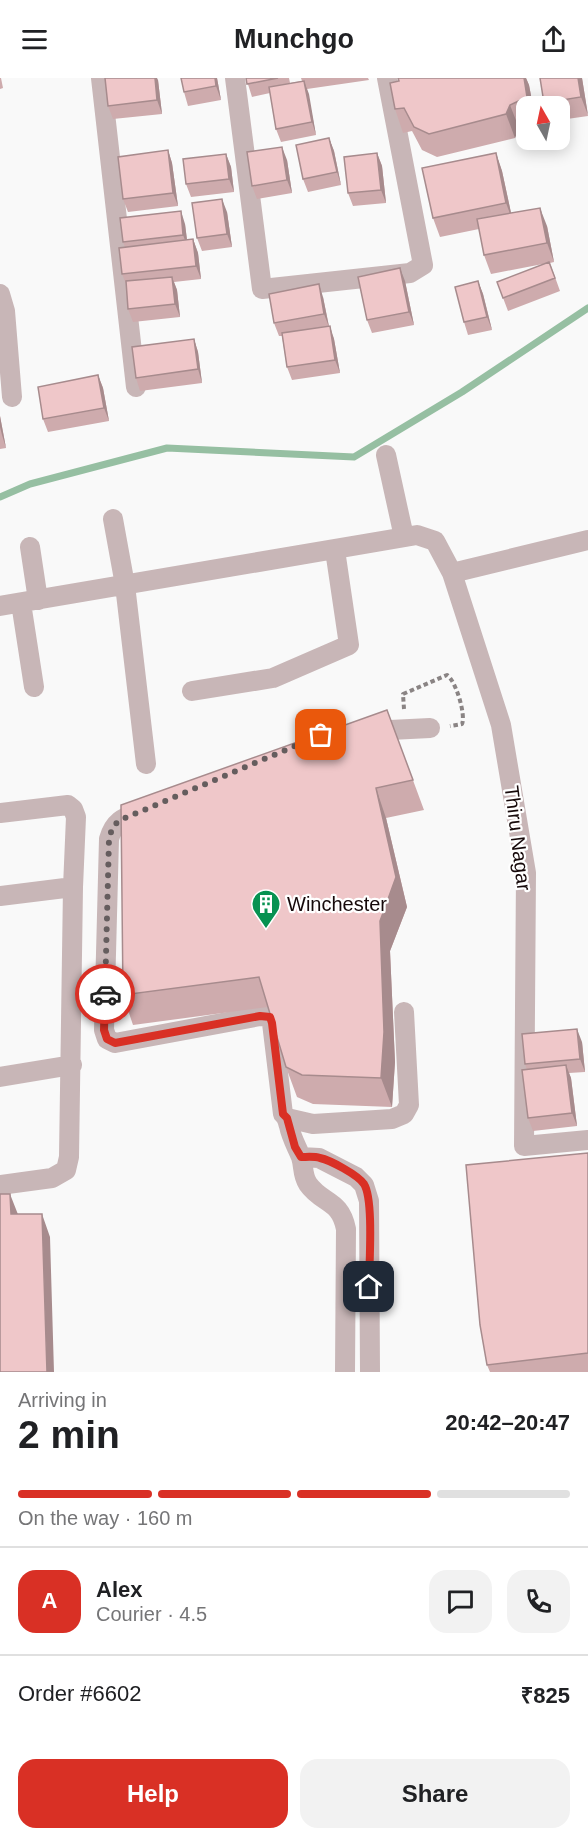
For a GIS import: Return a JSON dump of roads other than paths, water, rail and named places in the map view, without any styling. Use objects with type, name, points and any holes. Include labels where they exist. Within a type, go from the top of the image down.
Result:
[{"type":"street","points":[[101,78],[136,387]]},
{"type":"street","points":[[235,78],[262,289],[410,273],[423,265],[387,78]]},
{"type":"street","points":[[0,294],[5,311],[12,398]]},
{"type":"street","points":[[0,606],[404,537],[386,454]]},
{"type":"street","points":[[113,519],[125,585],[146,764]]},
{"type":"street","name":"Thiru Nagar","points":[[404,537],[417,535],[435,541],[452,573],[501,725],[526,873],[524,1146],[588,1140]]},
{"type":"street","points":[[452,573],[588,540]]},
{"type":"street","points":[[30,547],[29,601],[34,687]]},
{"type":"street","points":[[192,691],[273,678],[349,645],[335,550]]},
{"type":"street","points":[[353,732],[430,728]]},
{"type":"street","points":[[161,803],[118,821],[109,839],[104,1030],[107,1039],[115,1043],[260,1016],[270,1017],[283,1114],[287,1118],[295,1147],[301,1157],[302,1172],[308,1184],[339,1209],[344,1219],[346,1229],[345,1372]]},
{"type":"street","points":[[0,813],[68,805],[76,817],[69,1157],[66,1170],[52,1178],[0,1185]]},
{"type":"street","points":[[0,896],[73,887]]},
{"type":"street","points":[[287,1118],[313,1124],[392,1119],[404,1114],[409,1105],[405,1012]]},
{"type":"street","points":[[0,1077],[72,1065]]},
{"type":"street","points":[[301,1157],[319,1158],[336,1165],[356,1177],[364,1185],[369,1201],[370,1372]]},
{"type":"waterway","points":[[0,497],[30,484],[167,448],[354,457],[462,392],[588,308]]},
{"type":"place","name":"Winchester","points":[[266,930]]}]
